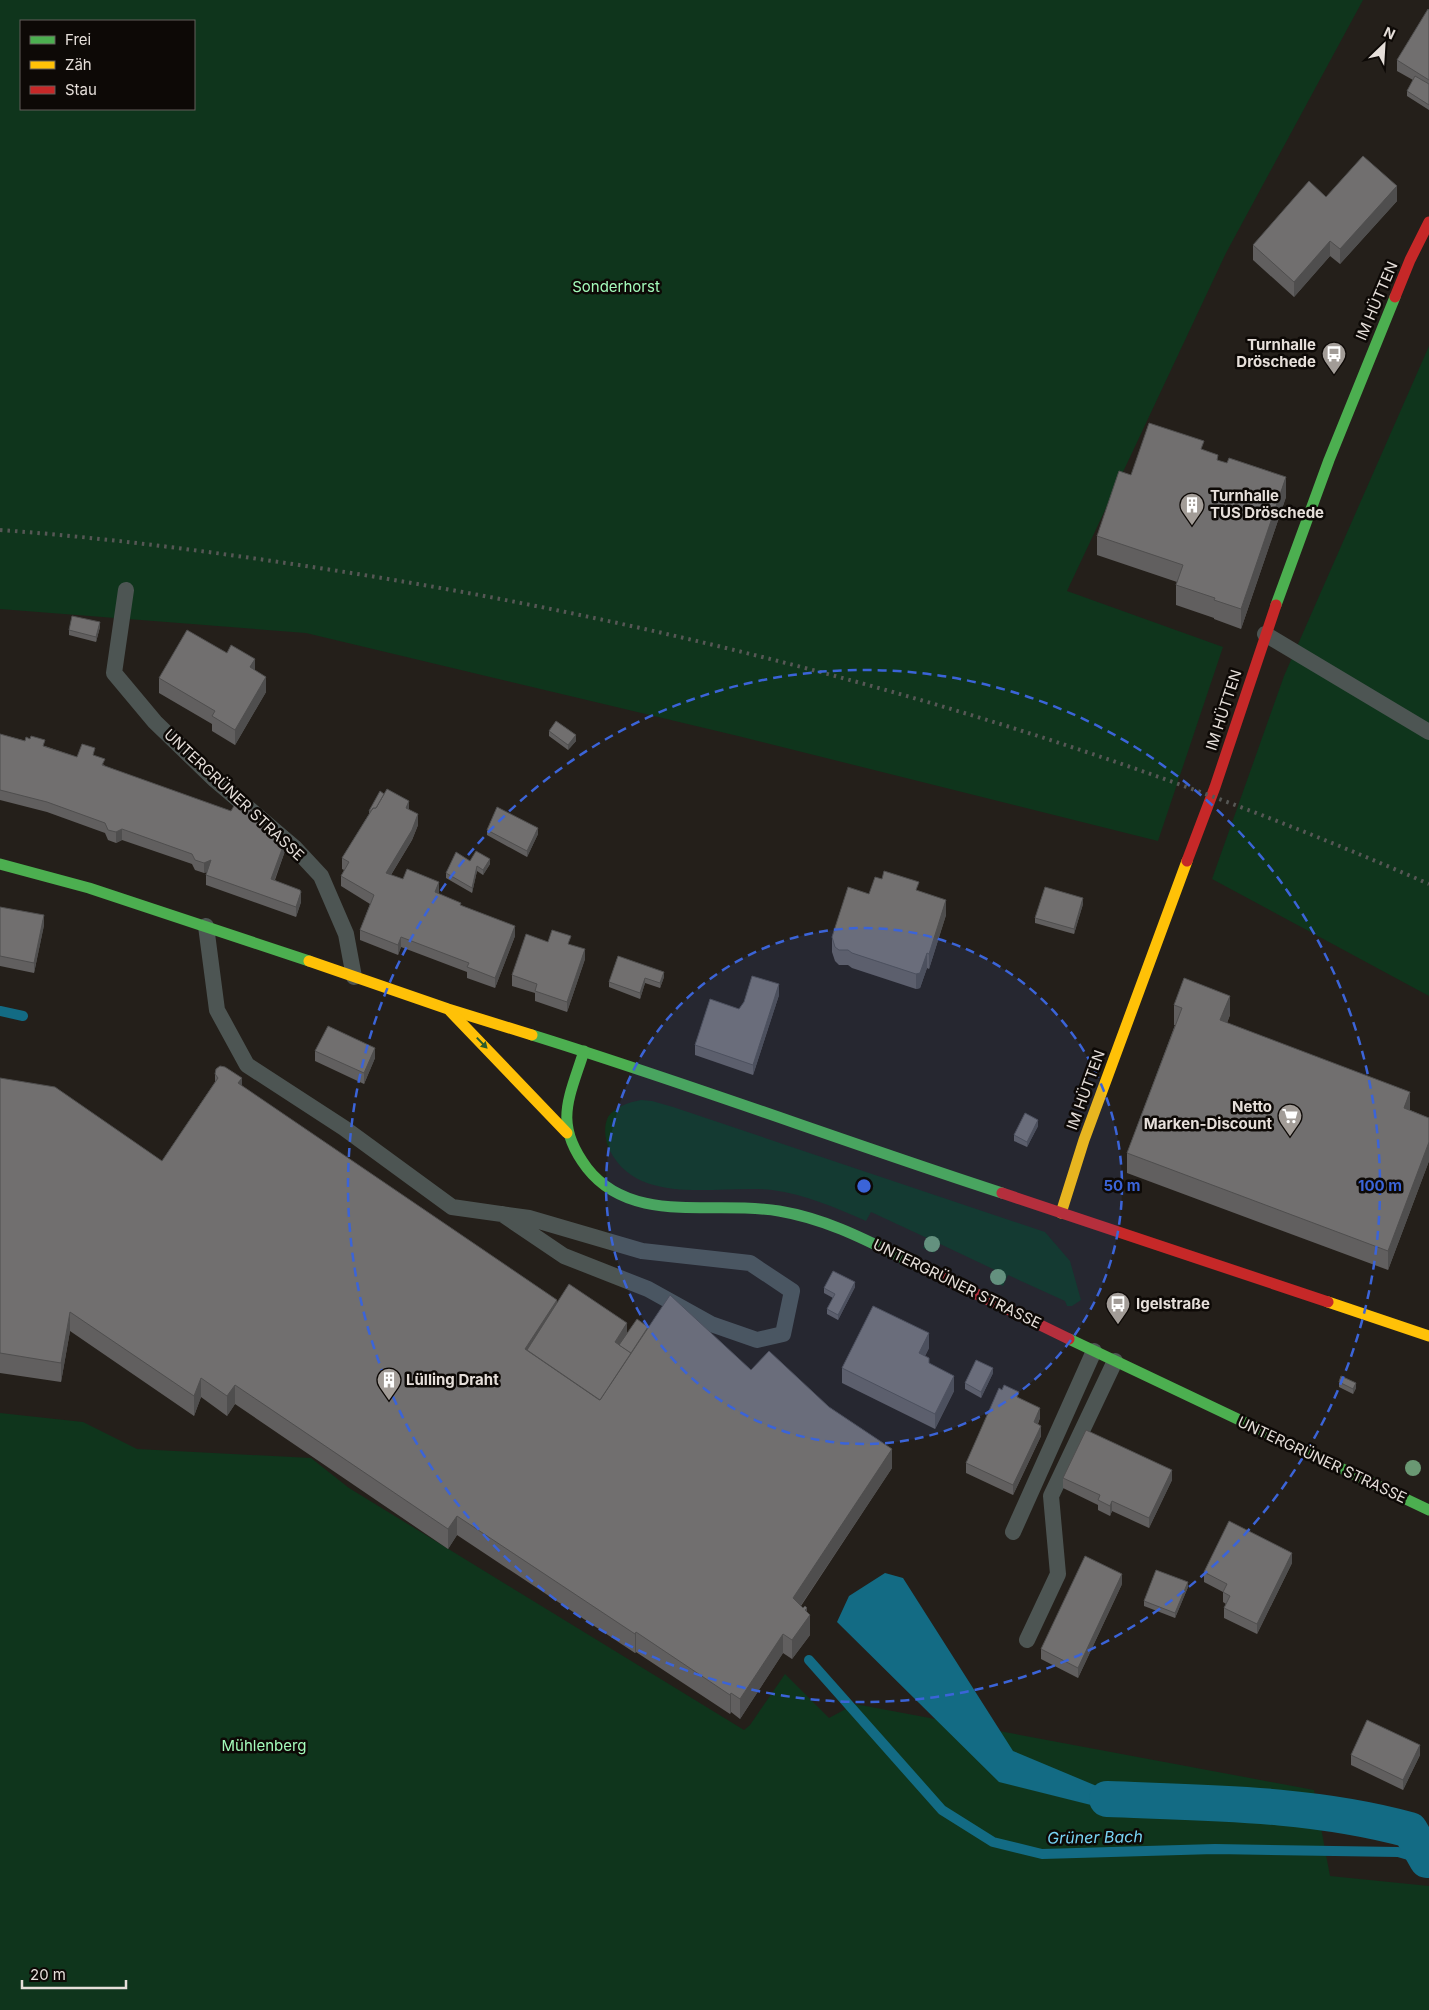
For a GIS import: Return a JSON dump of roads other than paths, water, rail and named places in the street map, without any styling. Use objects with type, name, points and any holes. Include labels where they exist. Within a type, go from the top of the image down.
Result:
[{"type":"main road","name":"IM HÜTTEN","points":[[1062,1213],[1087,1132],[1215,788],[1265,634],[1358,385],[1410,260],[1429,222]]},
{"type":"main road","points":[[0,864],[89,888],[206,926],[448,1009],[584,1051],[875,1152],[1429,1336]]},
{"type":"main road","points":[[448,1009],[511,1072],[567,1133]]},
{"type":"main road","name":"UNTERGRÜNER STRASSE","points":[[584,1051],[567,1111],[567,1133],[586,1170],[603,1186],[623,1199],[678,1208],[746,1207],[794,1212],[832,1224],[1429,1510]]},
{"type":"lane","name":"UNTERGRÜNER STRASSE","points":[[126,590],[114,673],[156,722],[215,780],[294,847],[321,876],[346,934],[354,977]]},
{"type":"lane","points":[[1265,634],[1429,732]]},
{"type":"lane","points":[[206,926],[218,1010],[247,1065],[344,1128],[452,1207],[502,1214],[529,1218],[642,1250],[750,1263],[792,1291],[784,1334],[757,1340],[711,1324],[648,1289],[564,1256],[502,1214]]},
{"type":"lane","points":[[1013,1532],[1094,1351]]},
{"type":"lane","points":[[1027,1640],[1058,1574],[1051,1496],[1115,1361]]},
{"type":"water","points":[[885,1573],[903,1578],[1013,1751],[1111,1792],[1103,1808],[999,1782],[837,1622],[849,1596]]},
{"type":"waterway","name":"Grüner Bach","points":[[0,1011],[23,1016]]},
{"type":"waterway","name":"Grüner Bach","points":[[809,1660],[942,1810],[993,1842],[1042,1854],[1215,1849],[1398,1852],[1429,1861]]},
{"type":"waterway","points":[[1107,1799],[1221,1803],[1298,1809],[1373,1821],[1410,1830],[1427,1860]]},
{"type":"railway","points":[[0,530],[83,537],[332,570],[473,594],[613,622],[752,654],[891,691],[1028,733],[1163,779],[1297,829],[1429,884]]},
{"type":"place","name":"Turnhalle Dröschede","points":[[1334,375]]},
{"type":"place","name":"Turnhalle TUS Dröschede","points":[[1192,526]]},
{"type":"place","name":"Netto Marken-Discount","points":[[1290,1137]]},
{"type":"place","name":"Igelstraße","points":[[1118,1325]]},
{"type":"place","name":"Lülling Draht","points":[[389,1401]]},
{"type":"park label","name":"Sonderhorst","points":[[616,287]]},
{"type":"park label","name":"Mühlenberg","points":[[264,1746]]}]
